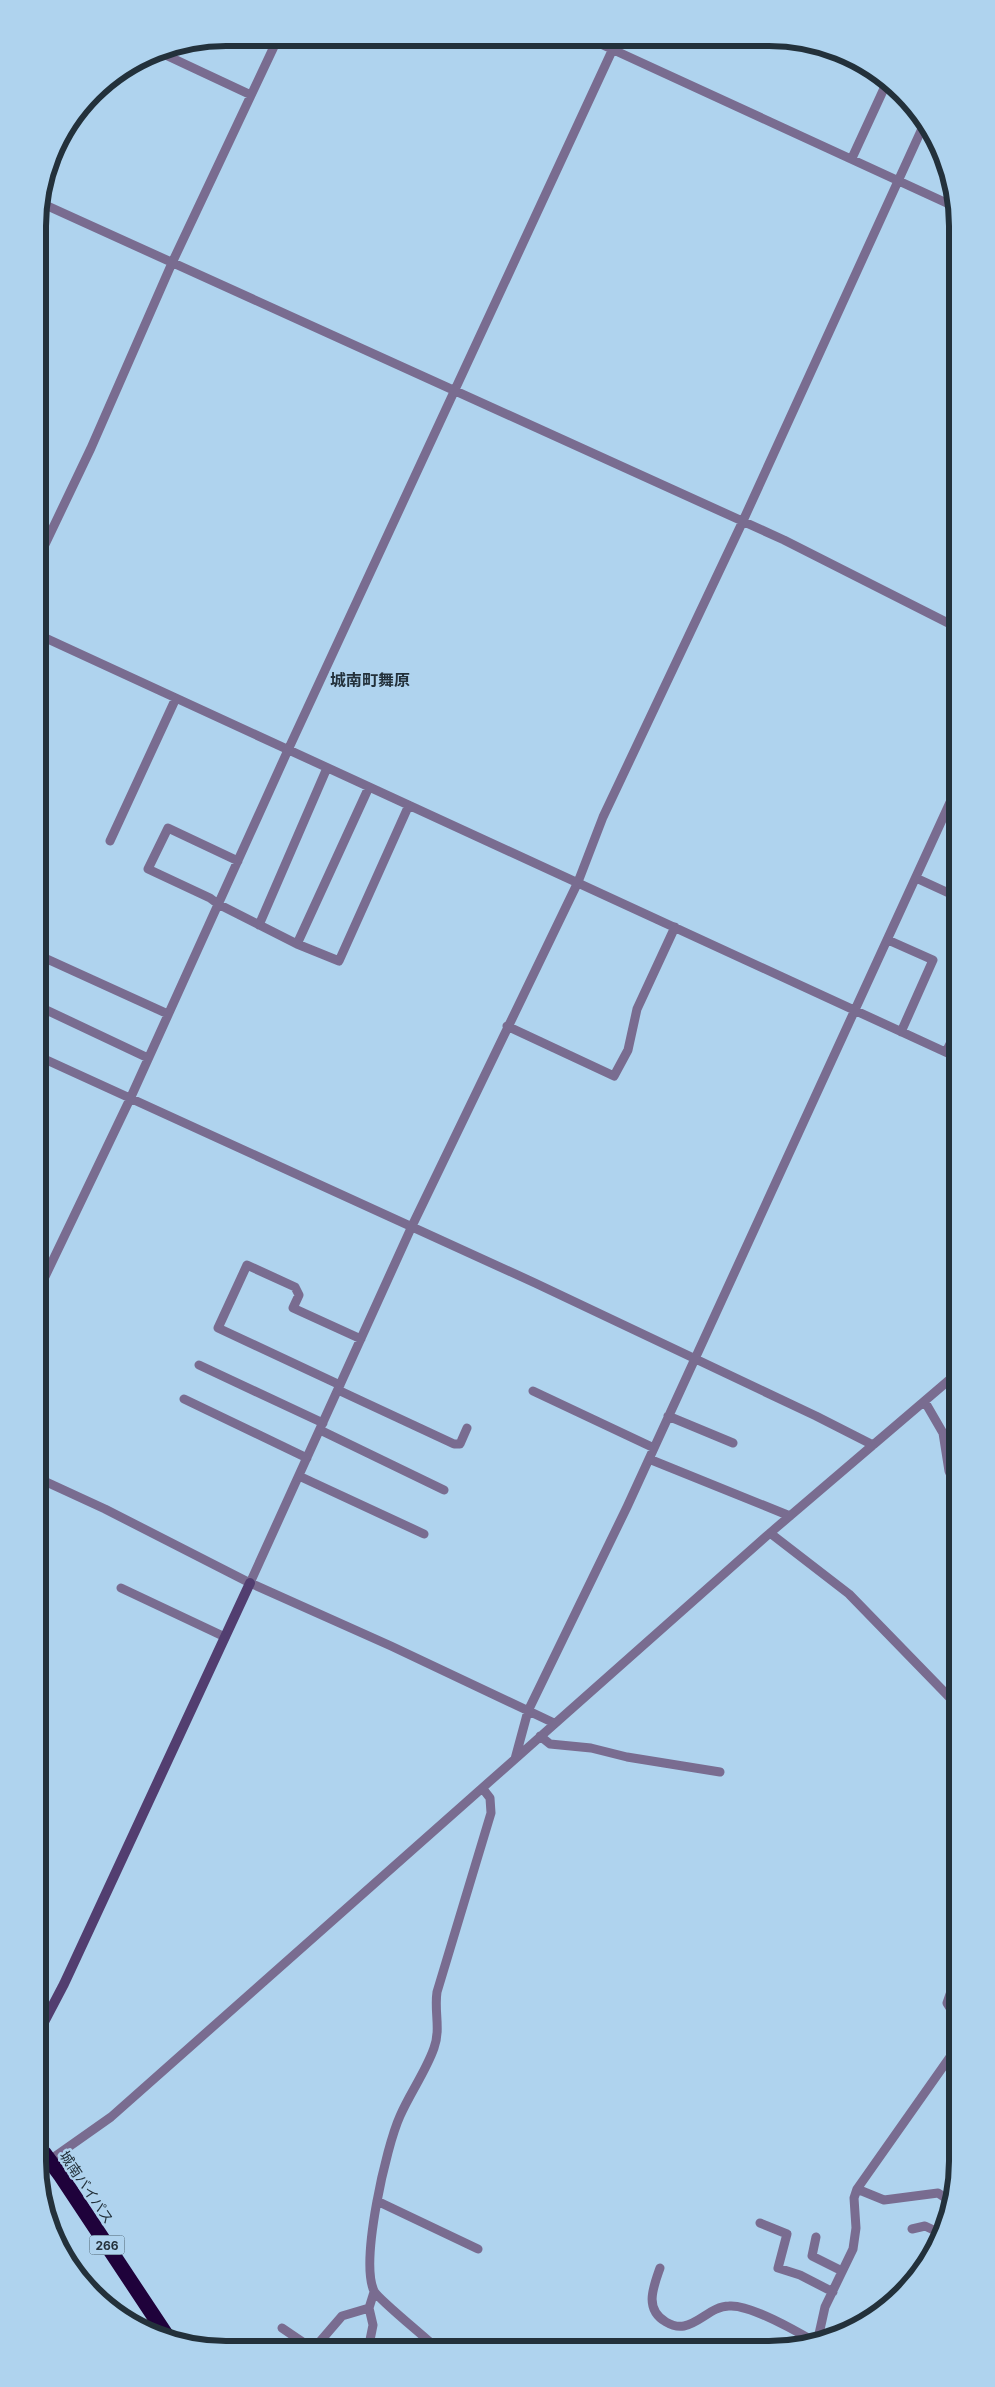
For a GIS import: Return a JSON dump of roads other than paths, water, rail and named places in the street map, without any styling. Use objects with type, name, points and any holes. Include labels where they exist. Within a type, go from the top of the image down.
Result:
[{"type":"highway","name":"城南バイパス","points":[[47,2157],[162,2328]]},
{"type":"street","points":[[46,542],[91,448],[172,263],[274,46]]},
{"type":"street","points":[[605,46],[947,203]]},
{"type":"street","points":[[46,1274],[130,1098],[288,750],[614,46]]},
{"type":"street","points":[[168,56],[251,95]]},
{"type":"street","points":[[852,158],[884,89]]},
{"type":"street","points":[[46,2018],[226,1637],[412,1226],[578,882],[603,817],[742,523],[921,131]]},
{"type":"street","points":[[48,206],[742,523],[784,540],[949,623]]},
{"type":"street","points":[[46,638],[949,1054]]},
{"type":"street","points":[[110,841],[176,698]]},
{"type":"street","points":[[259,925],[327,768]]},
{"type":"street","points":[[297,944],[369,787]]},
{"type":"street","points":[[238,861],[168,828],[148,869],[210,898],[218,904],[297,944],[339,962],[409,805]]},
{"type":"street","points":[[515,1760],[528,1711],[654,1448],[949,805]]},
{"type":"street","points":[[916,878],[949,893]]},
{"type":"street","points":[[507,1026],[614,1076],[628,1050],[637,1009],[675,927]]},
{"type":"street","points":[[888,940],[933,960],[901,1032]]},
{"type":"street","points":[[46,961],[47,959],[168,1014]]},
{"type":"street","points":[[46,1010],[148,1058]]},
{"type":"street","points":[[46,1060],[412,1226],[816,1416],[873,1445]]},
{"type":"street","points":[[361,1339],[293,1308],[299,1295],[295,1287],[247,1265],[218,1328],[454,1444],[460,1444],[467,1428]]},
{"type":"street","points":[[199,1366],[321,1426],[444,1490]]},
{"type":"street","points":[[47,2157],[111,2117],[770,1533],[949,1380]]},
{"type":"street","points":[[533,1391],[654,1448]]},
{"type":"street","points":[[184,1399],[307,1458]]},
{"type":"street","points":[[925,1402],[943,1433],[949,1470]]},
{"type":"street","points":[[668,1416],[732,1443]]},
{"type":"street","points":[[649,1458],[790,1516]]},
{"type":"street","points":[[299,1476],[424,1534]]},
{"type":"street","points":[[46,1482],[105,1509],[250,1583],[391,1646],[554,1723]]},
{"type":"street","points":[[770,1533],[849,1594],[949,1697]]},
{"type":"street","points":[[121,1588],[226,1637]]},
{"type":"street","points":[[540,1736],[550,1744],[591,1748],[627,1757],[720,1772]]},
{"type":"street","points":[[370,2341],[373,2325],[369,2308],[374,2292],[370,2264],[377,2201],[399,2117],[434,2048],[438,2028],[435,2003],[436,1992],[491,1813],[490,1798],[483,1788]]},
{"type":"street","points":[[819,2333],[826,2307],[853,2249],[856,2228],[854,2198],[857,2190],[949,2058]]},
{"type":"street","points":[[857,2190],[884,2200],[938,2193],[945,2197]]},
{"type":"street","points":[[377,2201],[478,2249]]},
{"type":"street","points":[[760,2223],[787,2234],[778,2268],[800,2275],[832,2292]]},
{"type":"street","points":[[912,2229],[925,2226],[934,2230]]},
{"type":"street","points":[[816,2238],[812,2256],[842,2272]]},
{"type":"street","points":[[660,2268],[651,2293],[652,2305],[657,2317],[671,2325],[685,2326],[718,2308],[731,2305],[767,2317],[805,2337]]},
{"type":"street","points":[[374,2292],[429,2341]]},
{"type":"street","points":[[320,2341],[342,2316],[369,2308]]},
{"type":"street","points":[[282,2328],[301,2341]]},
{"type":"district","name":"城南町舞原","points":[[370,680]]}]
